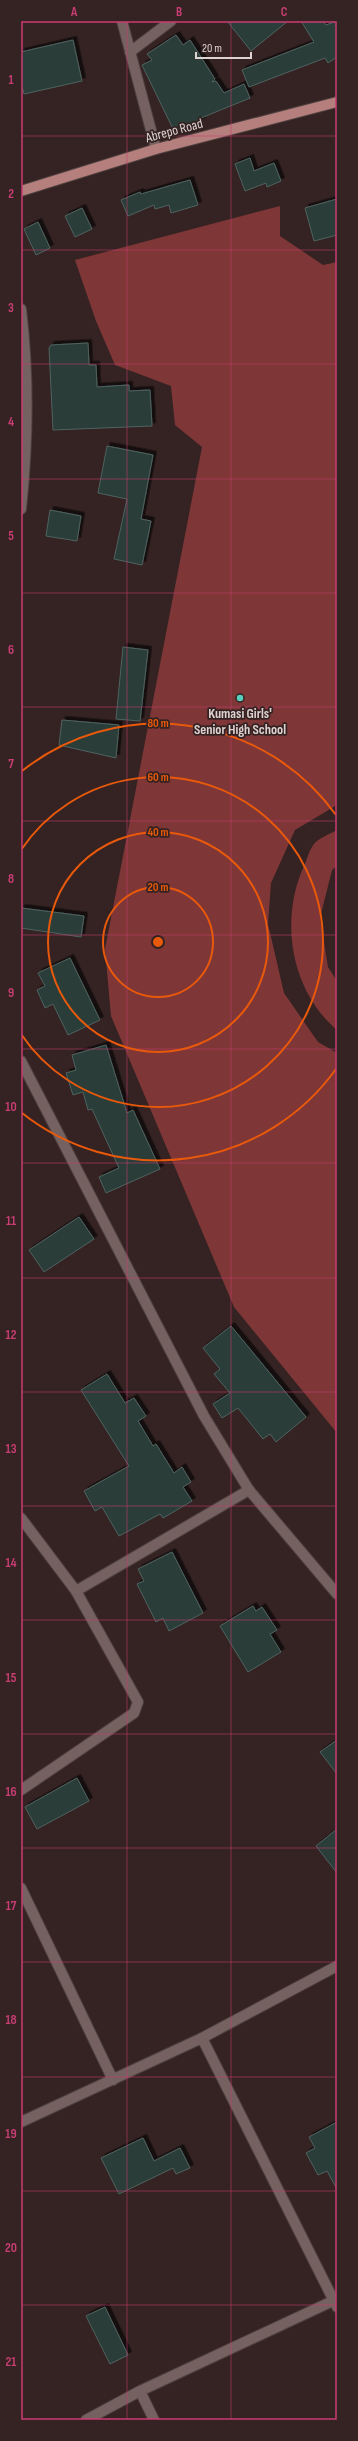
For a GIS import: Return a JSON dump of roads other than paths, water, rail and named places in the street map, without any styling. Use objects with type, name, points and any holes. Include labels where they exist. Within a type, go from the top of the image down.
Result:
[{"type":"main road","name":"Abrepo Road","points":[[21,191],[156,149],[337,102]]},
{"type":"street","points":[[122,21],[156,149]]},
{"type":"street","points":[[130,52],[171,21]]},
{"type":"street","points":[[21,309],[25,342],[26,456],[21,509]]},
{"type":"street","points":[[21,1061],[204,1416],[249,1490],[337,1594]]},
{"type":"street","points":[[76,1591],[249,1490]]},
{"type":"street","points":[[21,1518],[76,1591],[138,1702],[137,1709],[134,1714],[21,1790]]},
{"type":"street","points":[[21,1888],[113,2080]]},
{"type":"street","points":[[21,2122],[202,2038],[337,1966]]},
{"type":"street","points":[[86,2420],[140,2391],[336,2302],[202,2038]]},
{"type":"street","points":[[140,2391],[154,2420]]},
{"type":"place","name":"Kumasi Girls' Senior High School","points":[[240,698]]}]
